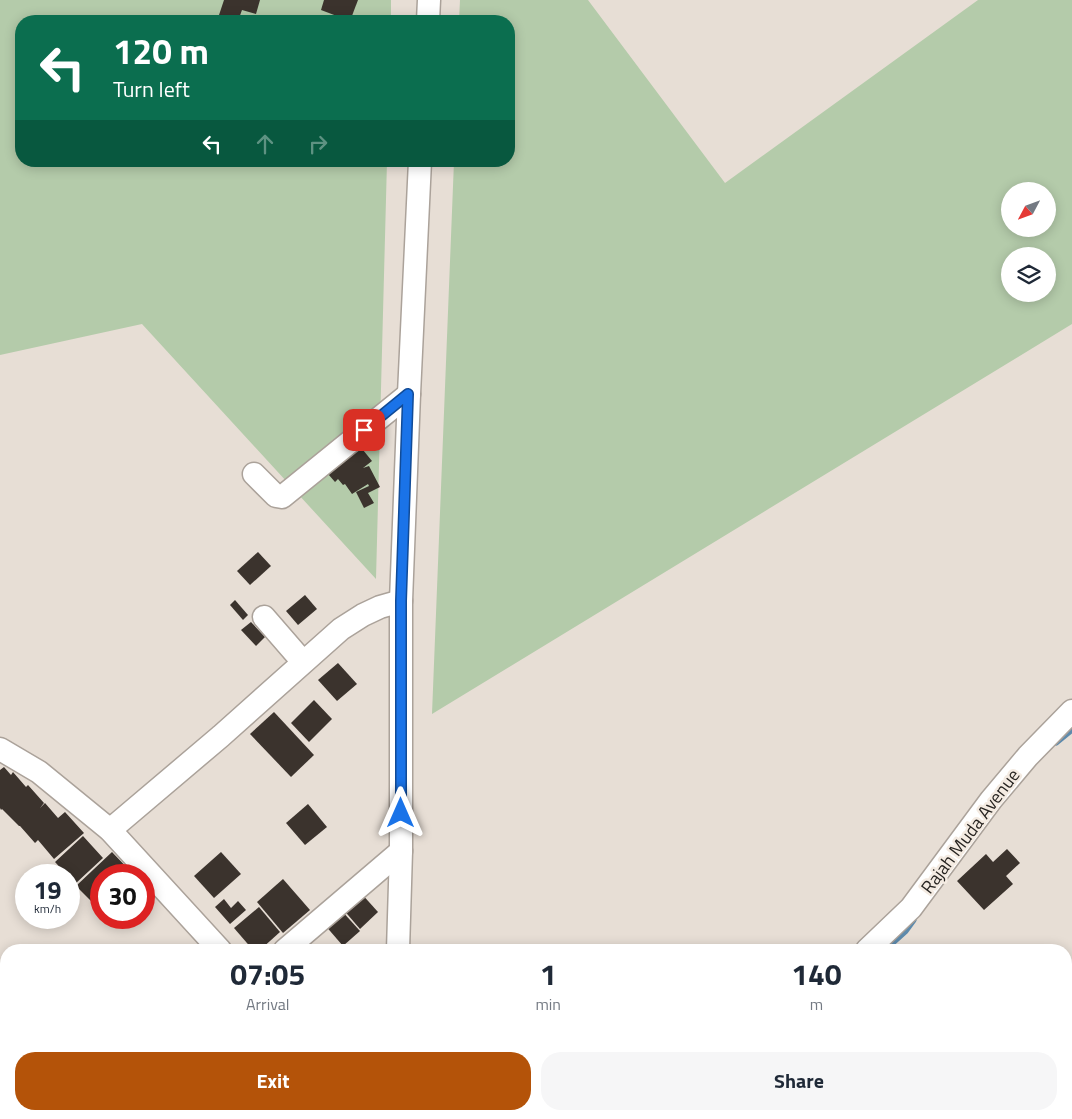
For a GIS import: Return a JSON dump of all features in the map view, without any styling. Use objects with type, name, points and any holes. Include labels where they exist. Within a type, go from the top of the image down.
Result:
[{"type":"street","points":[[429,15],[430,0]]},
{"type":"street","points":[[398,944],[401,851],[401,601],[408,394],[420,167]]},
{"type":"street","points":[[254,474],[276,496],[282,497],[408,394]]},
{"type":"street","points":[[110,830],[221,736],[341,629],[380,606],[401,601]]},
{"type":"street","points":[[264,617],[303,662]]},
{"type":"street","name":"Rajah Muda Avenue","points":[[872,944],[911,908],[991,800],[1028,756],[1072,711]]},
{"type":"street","points":[[0,749],[40,772],[110,830],[214,944]]},
{"type":"street","points":[[292,944],[401,851]]},
{"type":"green space","points":[[0,0],[391,0],[391,15],[15,15],[15,167],[387,167],[376,579],[142,324],[0,355]]},
{"type":"green space","points":[[460,0],[588,0],[725,183],[978,0],[1072,0],[1072,324],[432,714],[454,167],[515,167],[515,15],[459,15]]},
{"type":"building","points":[[224,0],[260,0],[256,14],[242,10],[240,15],[219,15]]},
{"type":"building","points":[[324,0],[358,0],[352,15],[334,15],[321,10]]},
{"type":"building","points":[[354,439],[372,461],[363,468],[369,466],[380,487],[368,493],[374,503],[364,508],[356,492],[369,486],[368,484],[352,494],[345,484],[343,485],[338,479],[335,482],[322,467]]},
{"type":"building","points":[[258,552],[271,566],[250,585],[237,571]]},
{"type":"building","points":[[305,595],[317,609],[298,625],[286,611]]},
{"type":"building","points":[[235,600],[248,615],[243,620],[230,605]]},
{"type":"building","points":[[251,622],[265,637],[256,646],[241,630]]},
{"type":"building","points":[[338,663],[357,684],[337,701],[318,680]]},
{"type":"building","points":[[314,700],[332,719],[309,742],[291,723]]},
{"type":"building","points":[[274,712],[314,755],[291,777],[250,734]]},
{"type":"building","points":[[4,767],[11,775],[13,772],[26,787],[28,785],[44,803],[40,808],[45,803],[58,818],[65,812],[84,833],[54,859],[38,840],[35,843],[20,826],[1,810],[0,770]]},
{"type":"building","points":[[308,804],[327,827],[305,845],[286,823]]},
{"type":"building","points":[[83,836],[103,858],[97,864],[90,864],[90,870],[80,879],[80,864],[57,864],[55,862]]},
{"type":"building","points":[[1007,849],[1020,863],[1006,876],[1013,884],[984,910],[957,881],[986,854],[993,862]]},
{"type":"building","points":[[112,852],[123,864],[99,864]]},
{"type":"building","points":[[221,852],[241,874],[214,898],[194,876]]},
{"type":"building","points":[[90,873],[90,900],[80,890],[80,882]]},
{"type":"building","points":[[283,879],[310,910],[283,933],[257,902]]},
{"type":"building","points":[[360,892],[378,912],[360,929],[342,908]]},
{"type":"building","points":[[224,899],[231,908],[238,901],[246,910],[230,924],[215,907]]},
{"type":"building","points":[[259,907],[280,932],[267,944],[248,944],[234,928]]},
{"type":"building","points":[[341,910],[360,931],[345,944],[341,944],[324,924]]},
{"type":"waterway","points":[[1056,742],[1072,729]]},
{"type":"waterway","points":[[891,944],[905,931],[913,920]]},
{"type":"route","points":[[364,430],[408,394],[401,601],[401,813]]}]
